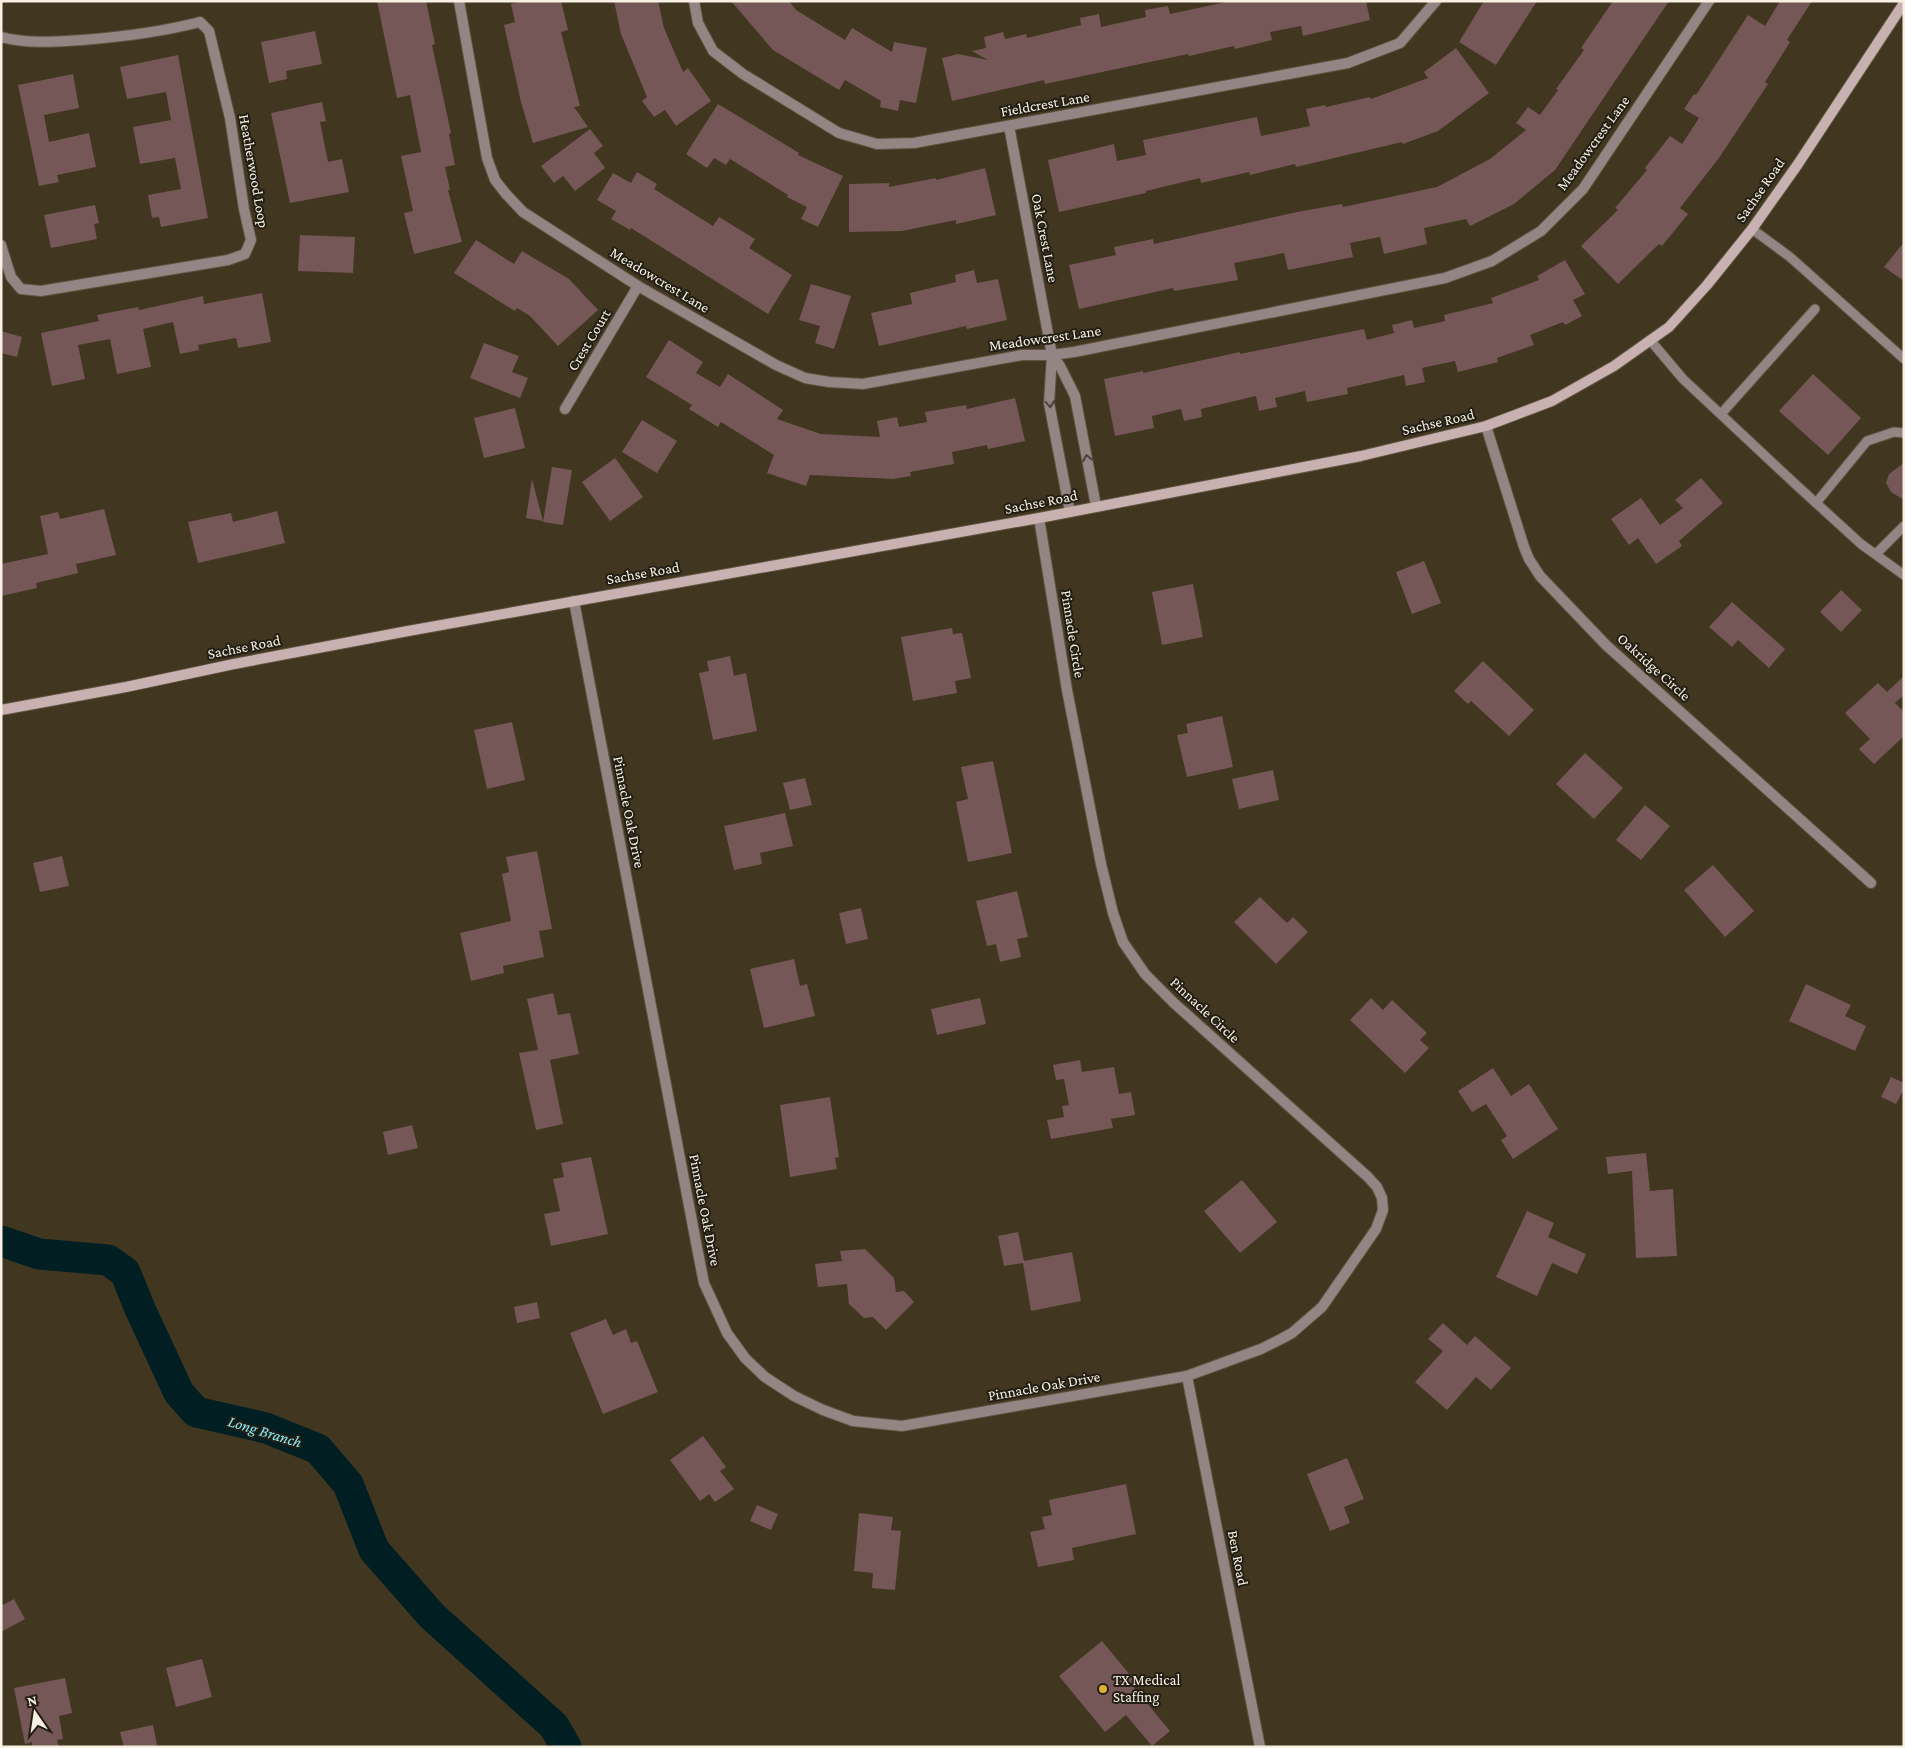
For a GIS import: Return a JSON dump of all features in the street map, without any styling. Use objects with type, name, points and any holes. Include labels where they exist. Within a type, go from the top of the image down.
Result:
[{"type":"main road","name":"Sachse Road","points":[[1,710],[126,688],[244,662],[1039,518],[1361,456],[1486,426],[1552,401],[1614,366],[1669,327],[1707,285],[1752,229],[1798,164],[1904,3]]},
{"type":"street","name":"Meadowcrest Lane","points":[[459,1],[481,134],[487,158],[495,180],[523,212],[638,286],[776,365],[805,378],[829,382],[863,384],[1022,355],[1052,355],[1444,278],[1492,261],[1541,231],[1582,188],[1709,1]]},
{"type":"street","name":"Fieldcrest Lane","points":[[694,1],[698,23],[713,51],[743,74],[839,133],[877,144],[914,143],[1348,64],[1400,43],[1436,1]]},
{"type":"street","name":"Heatherwood Loop","points":[[1,37],[23,42],[119,37],[200,22],[209,31],[215,51],[230,118],[244,209],[251,240],[245,254],[228,260],[41,291],[21,289],[11,277],[1,245]]},
{"type":"street","name":"Oak Crest Lane","points":[[1009,126],[1052,355],[1049,403],[1070,512]]},
{"type":"street","name":"Crest Court","points":[[565,409],[638,286]]},
{"type":"street","name":"Oak Crest Lane","points":[[1052,355],[1060,366],[1075,396],[1096,506]]},
{"type":"street","name":"Oakridge Circle","points":[[1486,426],[1524,547],[1540,576],[1606,645],[1871,883]]},
{"type":"street","name":"Pinnacle Circle","points":[[1039,518],[1067,690],[1096,838],[1113,913],[1124,942],[1145,974],[1174,1003],[1368,1177],[1377,1187],[1382,1198],[1382,1210],[1376,1229],[1322,1307],[1292,1333],[1261,1349],[1187,1376]]},
{"type":"street","name":"Pinnacle Oak Drive","points":[[574,601],[704,1282],[727,1333],[745,1358],[765,1377],[794,1396],[823,1410],[853,1421],[902,1426],[1187,1376]]},
{"type":"street","name":"Ben Road","points":[[1187,1376],[1260,1747]]},
{"type":"lane","points":[[1752,229],[1790,257],[1904,359]]},
{"type":"lane","points":[[1721,414],[1815,309]]},
{"type":"lane","points":[[1650,340],[1684,379],[1861,544],[1904,575]]},
{"type":"lane","points":[[1816,502],[1867,441],[1894,432],[1904,433]]},
{"type":"lane","points":[[1876,554],[1904,526]]},
{"type":"building","points":[[377,1],[426,1],[435,44],[432,45],[451,133],[449,134],[455,165],[445,167],[450,190],[448,190],[462,242],[414,254],[404,213],[413,211],[401,156],[421,152],[410,95],[397,98]]},
{"type":"building","points":[[522,1],[561,1],[568,30],[561,32],[580,106],[574,107],[588,127],[533,143],[521,102],[504,25],[515,22],[511,4]]},
{"type":"building","points":[[614,1],[658,1],[664,28],[683,72],[688,68],[711,101],[676,126],[665,110],[654,117],[642,101],[647,97],[621,34]]},
{"type":"building","points":[[731,1],[789,1],[796,10],[845,40],[852,28],[892,52],[894,42],[927,48],[916,103],[900,100],[898,111],[880,107],[881,101],[845,80],[839,90],[773,50]]},
{"type":"building","points":[[1231,1],[1366,1],[1370,20],[1303,36],[1301,26],[1270,32],[1272,40],[1235,49],[1234,46],[1189,56],[1188,54],[1045,84],[1044,80],[952,101],[942,58],[958,54],[988,60],[972,51],[986,48],[984,37],[1003,32],[1005,39],[1026,34],[1027,38],[1081,25],[1080,18],[1099,14],[1101,27],[1146,17],[1145,10],[1168,6],[1170,14]]},
{"type":"building","points":[[1484,1],[1537,1],[1496,65],[1459,42]]},
{"type":"building","points":[[1613,1],[1669,1],[1555,170],[1514,204],[1470,226],[1466,219],[1424,228],[1427,244],[1384,254],[1380,237],[1350,243],[1353,257],[1288,270],[1284,253],[1234,263],[1238,280],[1174,291],[1173,288],[1079,309],[1069,265],[1116,255],[1114,247],[1153,239],[1154,244],[1297,212],[1342,204],[1343,207],[1437,187],[1490,159],[1526,130],[1516,123],[1528,107],[1540,115],[1584,50],[1581,48]]},
{"type":"building","points":[[1780,1],[1812,1],[1787,40],[1790,42],[1765,82],[1768,84],[1719,158],[1680,208],[1688,214],[1662,246],[1659,244],[1618,284],[1581,246],[1618,210],[1615,208],[1647,170],[1645,168],[1670,136],[1682,144],[1699,118],[1684,109],[1694,94],[1696,95],[1748,15],[1765,26]]},
{"type":"building","points":[[315,31],[322,64],[286,71],[287,79],[269,83],[261,42]]},
{"type":"building","points":[[1456,48],[1489,93],[1438,131],[1403,144],[1402,142],[1296,167],[1295,164],[1250,175],[1249,172],[1201,183],[1200,178],[1146,191],[1146,193],[1059,212],[1048,160],[1114,144],[1117,161],[1146,155],[1143,140],[1257,117],[1261,136],[1310,126],[1306,109],[1325,105],[1326,107],[1370,97],[1371,99],[1428,78],[1424,72]]},
{"type":"building","points":[[178,55],[208,218],[161,227],[159,217],[152,218],[148,195],[181,189],[175,158],[140,164],[133,127],[171,120],[166,92],[127,99],[120,67]]},
{"type":"building","points":[[73,74],[79,108],[44,115],[49,142],[89,133],[96,167],[57,175],[59,182],[39,186],[18,85]]},
{"type":"building","points":[[322,102],[326,121],[320,122],[328,162],[342,159],[349,192],[290,203],[271,113]]},
{"type":"building","points":[[718,104],[799,153],[798,155],[843,176],[818,227],[801,219],[807,207],[787,197],[788,195],[730,159],[726,165],[714,158],[707,168],[686,154]]},
{"type":"building","points":[[590,129],[603,146],[594,153],[605,168],[575,191],[563,176],[554,183],[541,166]]},
{"type":"building","points":[[985,168],[996,215],[956,224],[956,220],[902,231],[849,232],[849,184],[889,183],[889,187],[936,178],[936,180]]},
{"type":"building","points":[[637,172],[657,184],[654,189],[713,226],[719,217],[755,239],[749,248],[792,275],[768,314],[631,228],[630,230],[611,219],[616,211],[597,200],[613,173],[631,183]]},
{"type":"building","points":[[95,205],[99,223],[94,224],[97,239],[51,248],[44,215]]},
{"type":"building","points":[[300,235],[355,237],[353,273],[298,271]]},
{"type":"building","points":[[476,240],[514,264],[522,251],[569,279],[598,310],[558,346],[530,316],[517,308],[515,311],[454,273]]},
{"type":"building","points":[[1904,242],[1904,281],[1884,267]]},
{"type":"building","points":[[1565,260],[1585,294],[1573,300],[1582,316],[1565,325],[1563,322],[1530,335],[1534,345],[1497,358],[1498,362],[1458,372],[1455,361],[1422,368],[1425,382],[1406,386],[1404,375],[1347,388],[1348,394],[1307,402],[1305,391],[1275,398],[1277,407],[1259,411],[1256,396],[1201,409],[1202,417],[1184,421],[1181,409],[1152,416],[1154,428],[1115,436],[1104,379],[1364,329],[1367,340],[1394,333],[1392,325],[1412,320],[1414,328],[1445,321],[1444,315],[1493,303],[1491,298],[1539,280],[1537,276]]},
{"type":"building","points":[[974,270],[977,283],[998,279],[1007,320],[967,329],[966,326],[879,346],[871,313],[912,304],[910,293],[956,282],[955,275]]},
{"type":"building","points":[[811,284],[851,296],[834,349],[815,343],[820,326],[799,320]]},
{"type":"building","points":[[262,293],[271,342],[238,348],[236,338],[198,345],[199,350],[180,354],[173,322],[143,329],[151,367],[117,374],[110,339],[78,345],[85,379],[52,386],[41,333],[99,321],[97,315],[138,307],[139,310],[203,296],[204,304]]},
{"type":"building","points":[[1,331],[22,337],[17,357],[1,353]]},
{"type":"building","points":[[669,340],[703,362],[696,373],[720,387],[728,374],[783,410],[777,419],[821,434],[880,437],[877,421],[897,417],[899,427],[927,422],[925,412],[966,405],[967,409],[1015,398],[1025,441],[988,449],[987,445],[952,452],[954,464],[910,472],[911,476],[893,479],[810,475],[806,486],[767,473],[774,455],[721,422],[718,427],[689,409],[692,405],[646,377]]},
{"type":"building","points":[[484,343],[519,356],[512,372],[528,378],[520,398],[470,378]]},
{"type":"building","points":[[1813,374],[1861,418],[1828,455],[1779,411]]},
{"type":"building","points":[[515,408],[525,448],[484,458],[474,418]]},
{"type":"building","points":[[642,420],[677,441],[657,473],[622,452]]},
{"type":"building","points":[[615,458],[643,497],[610,521],[582,482]]},
{"type":"building","points":[[1904,463],[1904,500],[1891,492],[1886,483],[1889,474]]},
{"type":"building","points":[[552,467],[572,470],[563,525],[543,522]]},
{"type":"building","points":[[1701,478],[1723,503],[1679,541],[1682,546],[1656,564],[1638,538],[1629,545],[1611,519],[1641,498],[1660,525],[1683,508],[1675,500]]},
{"type":"building","points":[[532,479],[543,521],[526,518]]},
{"type":"building","points":[[104,509],[116,555],[76,564],[78,573],[36,583],[37,588],[1,596],[1,564],[48,554],[40,516],[58,512],[60,519]]},
{"type":"building","points":[[277,511],[285,543],[198,563],[188,522],[231,513],[233,522]]},
{"type":"building","points":[[1424,561],[1441,603],[1412,614],[1396,572]]},
{"type":"building","points":[[1193,584],[1203,637],[1162,645],[1152,592]]},
{"type":"building","points":[[1841,590],[1862,610],[1841,632],[1820,612]]},
{"type":"building","points":[[1732,602],[1785,649],[1769,668],[1738,640],[1732,647],[1709,627]]},
{"type":"building","points":[[952,628],[953,634],[962,633],[971,678],[955,681],[957,693],[913,701],[901,637]]},
{"type":"building","points":[[730,656],[734,676],[746,673],[757,731],[713,740],[699,673],[709,671],[707,661]]},
{"type":"building","points":[[1483,661],[1534,710],[1509,736],[1471,701],[1468,704],[1454,691]]},
{"type":"building","points":[[1904,676],[1904,695],[1895,703],[1904,712],[1904,736],[1874,764],[1859,749],[1870,739],[1845,713],[1878,683],[1887,692]]},
{"type":"building","points":[[1222,716],[1233,767],[1187,777],[1177,735],[1188,733],[1186,724]]},
{"type":"building","points":[[512,722],[525,780],[487,789],[474,730]]},
{"type":"building","points":[[1585,753],[1623,788],[1594,819],[1556,784]]},
{"type":"building","points":[[993,761],[1012,853],[968,862],[956,802],[968,799],[961,767]]},
{"type":"building","points":[[1273,770],[1279,800],[1239,809],[1232,779]]},
{"type":"building","points":[[805,778],[812,805],[790,810],[783,783]]},
{"type":"building","points":[[1645,805],[1670,826],[1641,860],[1616,840]]},
{"type":"building","points":[[785,813],[793,846],[760,853],[762,864],[734,870],[724,826]]},
{"type":"building","points":[[537,851],[552,929],[539,931],[544,957],[503,966],[504,973],[471,981],[460,933],[511,921],[502,874],[509,872],[506,857]]},
{"type":"building","points":[[62,856],[69,886],[40,892],[33,863]]},
{"type":"building","points":[[1713,865],[1754,911],[1725,937],[1684,890]]},
{"type":"building","points":[[1017,891],[1028,937],[1017,939],[1021,957],[1000,962],[996,944],[987,946],[976,901]]},
{"type":"building","points":[[1260,897],[1287,923],[1293,917],[1308,932],[1276,964],[1234,922]]},
{"type":"building","points":[[861,908],[868,939],[846,944],[839,913]]},
{"type":"building","points":[[794,959],[800,986],[807,984],[815,1016],[764,1028],[750,969]]},
{"type":"building","points":[[1806,984],[1851,1005],[1845,1016],[1866,1026],[1855,1051],[1789,1021]]},
{"type":"building","points":[[553,993],[558,1015],[570,1013],[579,1054],[550,1060],[563,1124],[536,1130],[519,1053],[538,1050],[527,999]]},
{"type":"building","points":[[980,998],[986,1024],[937,1035],[931,1009]]},
{"type":"building","points":[[1371,998],[1383,1010],[1392,1000],[1427,1033],[1420,1040],[1429,1048],[1405,1073],[1350,1020]]},
{"type":"building","points":[[1080,1060],[1082,1072],[1114,1067],[1119,1094],[1131,1092],[1135,1115],[1111,1119],[1113,1128],[1051,1139],[1047,1120],[1064,1117],[1062,1106],[1069,1105],[1064,1079],[1056,1080],[1053,1065]]},
{"type":"building","points":[[1493,1068],[1511,1096],[1529,1084],[1558,1129],[1513,1159],[1501,1140],[1507,1136],[1486,1104],[1472,1112],[1458,1091]]},
{"type":"building","points":[[1891,1077],[1904,1083],[1904,1089],[1896,1104],[1881,1097]]},
{"type":"building","points":[[830,1097],[839,1157],[835,1158],[837,1169],[790,1177],[780,1105]]},
{"type":"building","points":[[412,1125],[418,1148],[388,1155],[383,1132]]},
{"type":"building","points":[[1646,1153],[1650,1191],[1673,1189],[1677,1256],[1636,1258],[1632,1171],[1608,1174],[1606,1157]]},
{"type":"building","points":[[591,1157],[608,1234],[551,1246],[544,1214],[560,1211],[553,1179],[564,1177],[561,1163]]},
{"type":"building","points":[[1242,1180],[1277,1222],[1240,1253],[1204,1211]]},
{"type":"building","points":[[1527,1211],[1554,1223],[1548,1237],[1586,1254],[1577,1274],[1552,1263],[1537,1296],[1496,1277]]},
{"type":"building","points":[[1018,1232],[1024,1261],[1072,1252],[1081,1301],[1031,1311],[1023,1263],[1004,1266],[998,1236]]},
{"type":"building","points":[[865,1249],[894,1278],[896,1292],[904,1291],[914,1302],[886,1330],[873,1317],[864,1318],[849,1304],[847,1284],[818,1287],[815,1264],[842,1261],[840,1251]]},
{"type":"building","points":[[537,1302],[540,1318],[517,1323],[514,1307]]},
{"type":"building","points":[[606,1319],[613,1335],[626,1329],[631,1343],[637,1341],[658,1392],[603,1414],[570,1333]]},
{"type":"building","points":[[1443,1323],[1467,1345],[1475,1336],[1511,1368],[1491,1390],[1476,1377],[1447,1410],[1415,1382],[1443,1351],[1428,1339]]},
{"type":"building","points":[[703,1436],[726,1467],[720,1471],[734,1489],[715,1502],[709,1494],[700,1501],[670,1460]]},
{"type":"building","points":[[1347,1458],[1364,1499],[1344,1507],[1350,1523],[1330,1531],[1307,1474]]},
{"type":"building","points":[[1126,1484],[1136,1534],[1072,1548],[1074,1560],[1038,1567],[1030,1532],[1045,1529],[1042,1517],[1052,1515],[1049,1500]]},
{"type":"building","points":[[757,1505],[778,1514],[771,1530],[750,1521]]},
{"type":"building","points":[[859,1513],[893,1517],[891,1530],[901,1531],[895,1590],[872,1588],[873,1573],[854,1571]]},
{"type":"building","points":[[14,1599],[25,1619],[1,1632],[1,1606]]},
{"type":"building","points":[[1102,1641],[1135,1681],[1131,1684],[1170,1731],[1152,1746],[1126,1715],[1105,1732],[1059,1676]]},
{"type":"building","points":[[202,1659],[212,1697],[176,1707],[166,1668]]},
{"type":"building","points":[[65,1678],[72,1713],[59,1716],[63,1739],[57,1740],[59,1747],[32,1747],[32,1742],[25,1744],[14,1688]]},
{"type":"building","points":[[153,1725],[157,1745],[124,1747],[120,1732]]},
{"type":"waterway","name":"Long Branch","points":[[1,1241],[39,1254],[108,1260],[125,1272],[179,1393],[196,1412],[266,1428],[318,1449],[348,1484],[374,1550],[432,1616],[554,1726],[566,1747]]},
{"type":"place","name":"TX Medical Staffing","points":[[1103,1689]]}]
